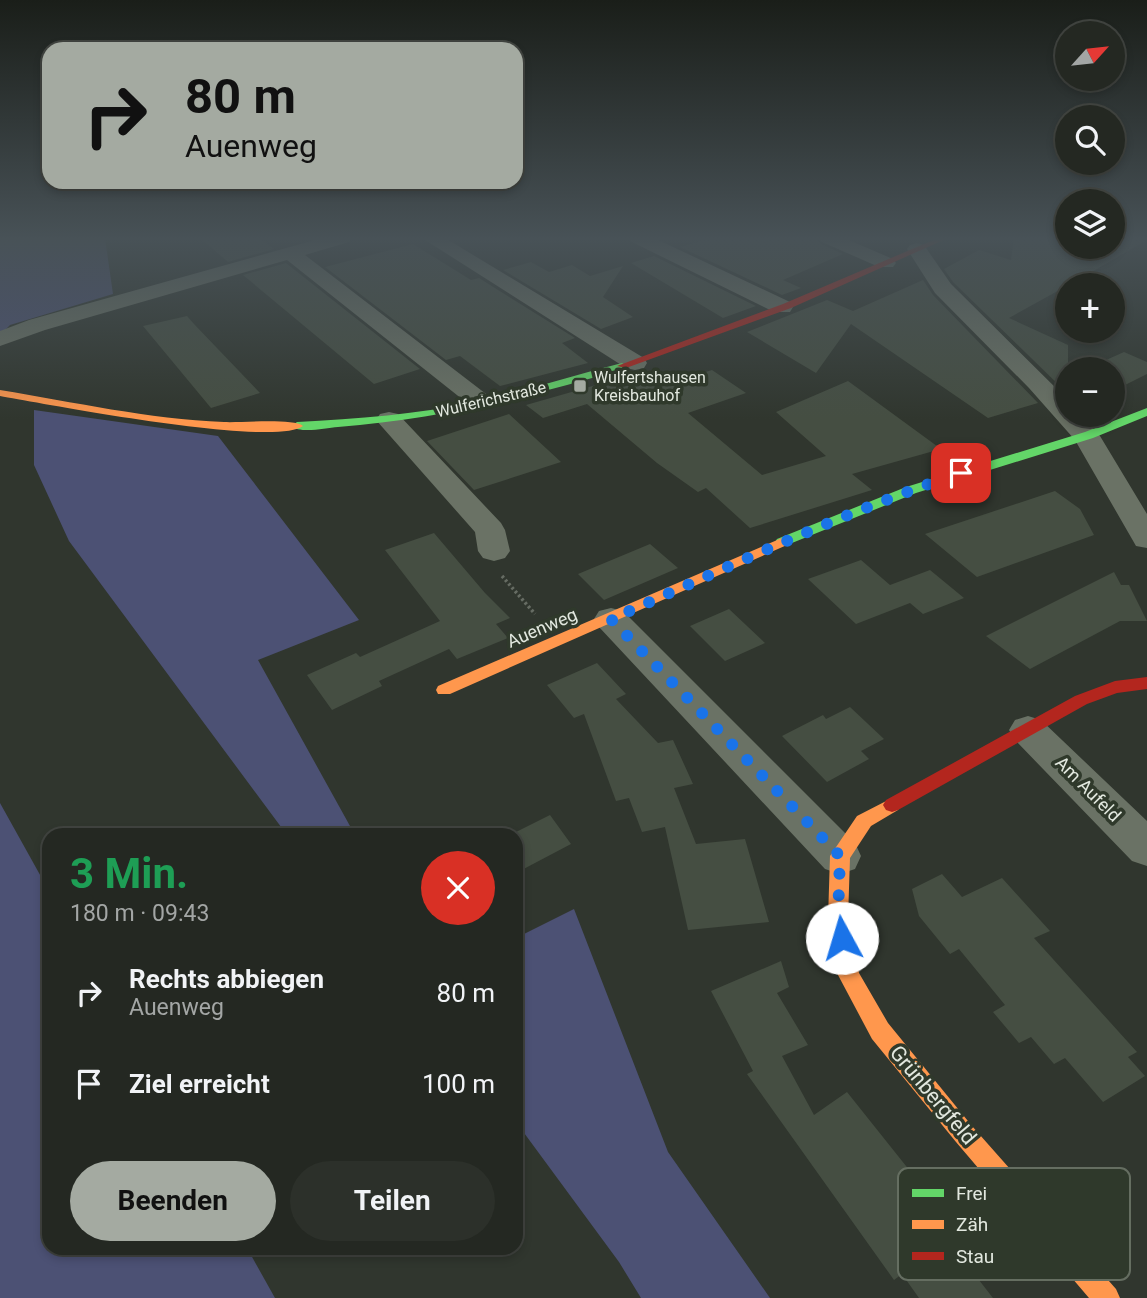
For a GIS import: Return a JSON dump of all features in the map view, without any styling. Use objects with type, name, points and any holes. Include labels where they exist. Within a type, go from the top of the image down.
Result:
[{"type":"street","points":[[0,340],[37,325],[130,299]]},
{"type":"street","points":[[348,299],[481,402]]},
{"type":"street","points":[[531,299],[635,363]]},
{"type":"street","points":[[765,299],[782,307]]},
{"type":"street","name":"Wulferichstraße","points":[[0,393],[233,426],[289,427],[389,419],[574,381],[635,363],[802,299]]},
{"type":"street","points":[[954,299],[1038,383],[1086,436],[1147,539]]},
{"type":"street","name":"Auenweg","points":[[444,690],[911,490],[981,466],[1105,432],[1147,412]]},
{"type":"street","points":[[389,419],[491,530],[494,551]]},
{"type":"street","points":[[611,619],[840,856],[864,821],[1081,700],[1115,687],[1147,684]]},
{"type":"street","name":"Am Aufeld","points":[[1028,730],[1147,848]]},
{"type":"street","name":"Grünbergfeld","points":[[840,856],[838,919],[849,975],[880,1031],[994,1168]]},
{"type":"street","name":"Grünbergfeld","points":[[1091,1280],[1107,1298]]},
{"type":"path","points":[[494,551],[499,573],[559,641]]},
{"type":"shaded area","points":[[0,299],[98,299],[10,325],[0,335]]},
{"type":"shaded area","points":[[34,410],[218,436],[359,620],[258,660],[351,828],[282,828],[69,541],[34,465]]},
{"type":"shaded area","points":[[0,803],[42,878],[42,1255],[251,1255],[275,1298],[0,1298]]},
{"type":"shaded area","points":[[574,909],[668,1152],[770,1298],[641,1298],[619,1262],[523,1132],[523,934]]},
{"type":"building","points":[[271,299],[331,299],[420,369],[374,384]]},
{"type":"building","points":[[366,299],[512,299],[575,338],[562,343],[588,363],[500,386],[460,356],[446,360]]},
{"type":"building","points":[[550,299],[605,299],[633,317],[601,329]]},
{"type":"building","points":[[691,299],[741,299],[756,306],[723,318]]},
{"type":"building","points":[[881,299],[936,299],[1038,403],[988,418],[851,324],[816,373],[747,332],[827,300],[853,311]]},
{"type":"building","points":[[970,299],[1044,299],[1009,318],[1055,339],[1055,343],[1068,345],[1068,357],[1055,357],[1055,381]]},
{"type":"building","points":[[187,316],[260,393],[211,408],[143,326]]},
{"type":"building","points":[[1124,352],[1147,362],[1147,374],[1125,385],[1125,357],[1113,357]]},
{"type":"building","points":[[712,370],[746,393],[688,413],[762,475],[826,456],[776,412],[848,381],[941,449],[852,474],[872,490],[750,528],[706,488],[698,492],[657,463],[587,404],[543,418],[526,405],[610,381],[618,388],[651,378],[661,386]]},
{"type":"building","points":[[509,414],[561,462],[474,490],[427,441]]},
{"type":"building","points":[[1055,491],[1080,509],[1094,535],[977,577],[925,534]]},
{"type":"building","points":[[434,533],[510,618],[496,624],[508,638],[457,659],[449,649],[379,681],[382,686],[332,710],[307,675],[356,653],[360,657],[440,621],[385,550]]},
{"type":"building","points":[[650,544],[678,568],[604,600],[578,574]]},
{"type":"building","points":[[861,560],[890,585],[930,570],[964,598],[923,614],[910,603],[856,624],[808,579]]},
{"type":"building","points":[[1114,572],[1121,585],[1129,585],[1147,621],[1120,621],[1030,669],[986,636]]},
{"type":"building","points":[[729,609],[765,643],[725,661],[690,626]]},
{"type":"building","points":[[597,663],[626,694],[616,699],[658,743],[673,740],[693,784],[674,788],[696,844],[745,839],[769,922],[688,930],[665,827],[642,832],[629,798],[616,801],[584,714],[574,718],[547,685]]},
{"type":"building","points":[[850,707],[884,739],[861,751],[869,759],[827,782],[782,736],[823,715],[826,719]]},
{"type":"building","points":[[550,815],[571,844],[523,869],[523,828]]},
{"type":"building","points":[[942,874],[962,897],[1002,878],[1050,931],[1034,938],[1137,1052],[1128,1057],[1145,1076],[1103,1102],[1065,1058],[1054,1064],[1031,1037],[1019,1043],[993,1012],[1005,1005],[959,949],[950,954],[919,916],[912,889]]},
{"type":"building","points":[[781,961],[789,987],[777,993],[808,1045],[782,1056],[814,1115],[847,1092],[908,1168],[898,1168],[898,1277],[894,1280],[747,1074],[753,1071],[711,991]]},
{"type":"building","points":[[906,1280],[979,1280],[993,1298],[919,1298]]},
{"type":"traffic: fast","points":[[297,426],[377,420],[457,409],[520,395],[622,366]]},
{"type":"traffic: fast","points":[[782,542],[911,490],[1089,435],[1147,412]]},
{"type":"traffic: slow","points":[[0,393],[185,423],[297,426]]},
{"type":"traffic: slow","points":[[444,690],[782,542]]},
{"type":"traffic: slow","points":[[892,805],[864,821],[840,856],[838,919],[849,975],[880,1031],[994,1168]]},
{"type":"traffic: slow","points":[[1091,1280],[1107,1298]]},
{"type":"traffic: jam","points":[[622,366],[804,299]]},
{"type":"traffic: jam","points":[[892,805],[1081,700],[1115,687],[1147,683]]},
{"type":"place","name":"Wulfertshausen Kreisbauhof","points":[[580,386]]},
{"type":"route","points":[[842,938],[838,919],[840,856],[611,619],[773,547],[911,490],[961,473]]}]
